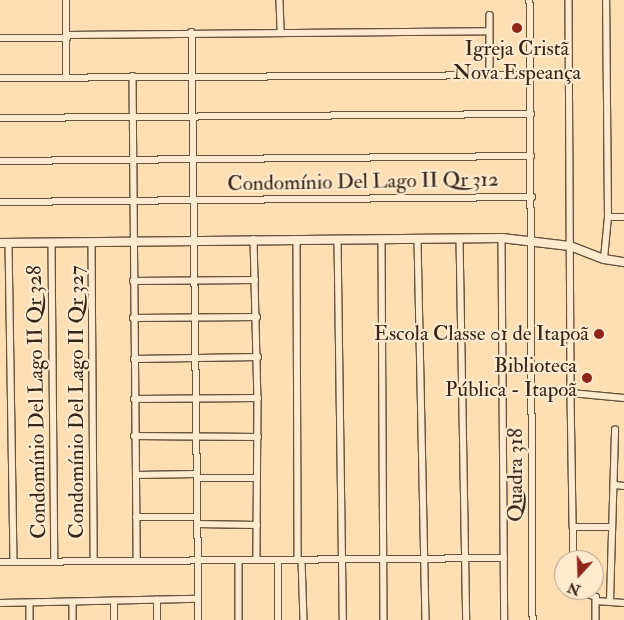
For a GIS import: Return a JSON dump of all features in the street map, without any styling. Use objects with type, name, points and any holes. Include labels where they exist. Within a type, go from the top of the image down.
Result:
[{"type":"street","points":[[66,0],[66,77]]},
{"type":"street","points":[[280,0],[281,31]]},
{"type":"street","name":"Quadra 318","points":[[530,0],[533,620]]},
{"type":"street","points":[[569,0],[573,550]]},
{"type":"street","points":[[604,259],[608,217],[606,0]]},
{"type":"street","points":[[490,15],[490,75]]},
{"type":"street","points":[[0,38],[192,32],[490,31]]},
{"type":"street","points":[[192,32],[199,620]]},
{"type":"street","points":[[0,78],[193,75],[531,75]]},
{"type":"street","points":[[133,76],[133,318],[137,560]]},
{"type":"street","points":[[0,118],[531,114]]},
{"type":"street","points":[[0,161],[134,158],[531,156]]},
{"type":"street","name":"Condomínio Del Lago II Qr 312","points":[[0,202],[532,197]]},
{"type":"street","points":[[608,217],[624,218]]},
{"type":"street","points":[[460,238],[467,620]]},
{"type":"street","points":[[502,238],[505,620]]},
{"type":"street","points":[[0,243],[502,238],[532,239],[570,246],[604,259],[624,262]]},
{"type":"street","points":[[254,239],[258,357],[257,560]]},
{"type":"street","points":[[298,239],[300,560],[304,620]]},
{"type":"street","points":[[338,239],[343,620]]},
{"type":"street","points":[[382,239],[384,620]]},
{"type":"street","points":[[418,239],[426,620]]},
{"type":"street","name":"Condomínio Del Lago II Qr 328","points":[[52,242],[55,562]]},
{"type":"street","name":"Condomínio Del Lago II Qr 327","points":[[92,242],[94,561]]},
{"type":"street","points":[[9,243],[14,562]]},
{"type":"street","points":[[133,281],[255,280]]},
{"type":"street","points":[[133,318],[257,317]]},
{"type":"street","points":[[134,358],[258,357]]},
{"type":"street","points":[[571,393],[624,398]]},
{"type":"street","points":[[134,399],[258,398]]},
{"type":"street","points":[[610,601],[616,430]]},
{"type":"street","points":[[134,436],[258,437]]},
{"type":"street","points":[[136,475],[257,478]]},
{"type":"street","points":[[614,484],[624,486]]},
{"type":"street","points":[[136,517],[197,517]]},
{"type":"street","points":[[197,524],[257,525]]},
{"type":"street","points":[[574,527],[612,526]]},
{"type":"street","points":[[0,562],[504,558]]},
{"type":"street","points":[[239,560],[239,620]]},
{"type":"street","points":[[278,560],[278,620]]},
{"type":"street","points":[[0,603],[198,599]]},
{"type":"street","points":[[157,600],[157,620]]},
{"type":"street","points":[[114,601],[114,620]]},
{"type":"street","points":[[596,620],[596,601],[624,603]]},
{"type":"street","points":[[73,602],[73,620]]},
{"type":"street","points":[[30,603],[30,620]]},
{"type":"place","name":"Igreja Cristã Nova Espeança","points":[[517,28]]},
{"type":"place","name":"Escola Classe 01 de Itapoã","points":[[599,334]]},
{"type":"place","name":"Biblioteca Pública - Itapoã","points":[[587,378]]}]
